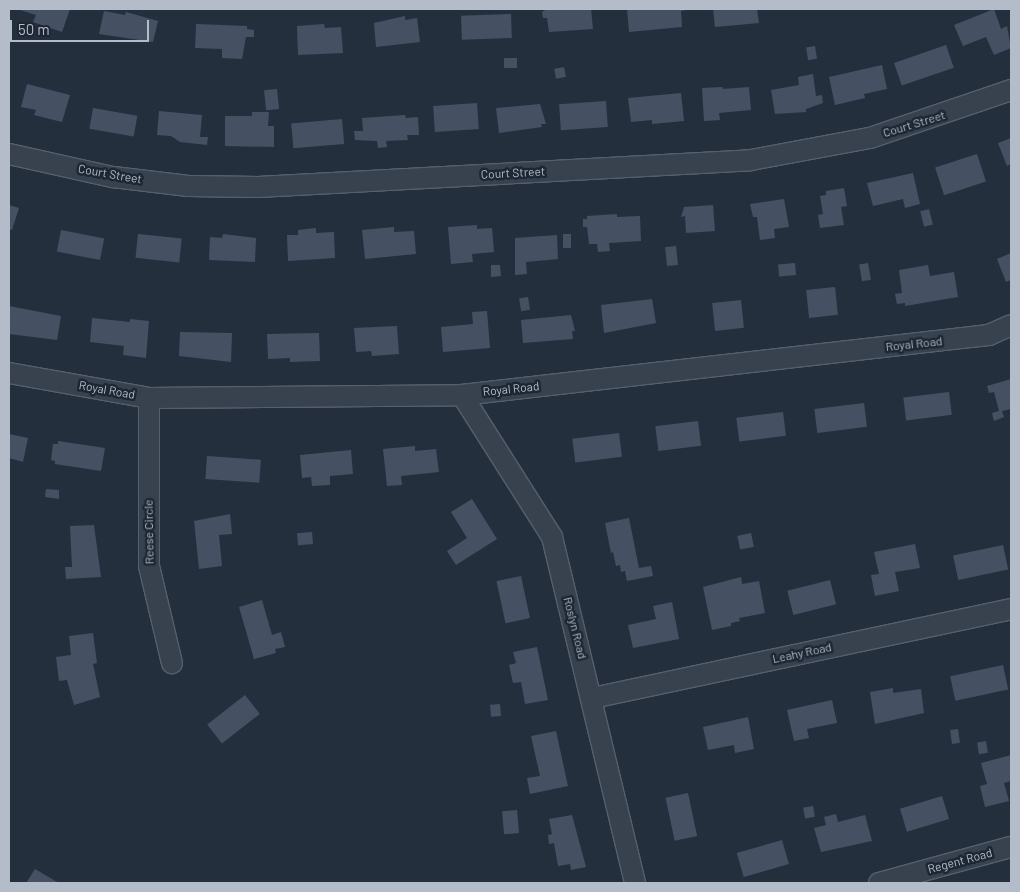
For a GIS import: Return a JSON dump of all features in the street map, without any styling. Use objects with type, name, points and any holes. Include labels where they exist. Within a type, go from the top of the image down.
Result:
[{"type":"street","name":"Court Street","points":[[9,154],[113,177],[188,186],[238,186],[751,160],[870,138],[1011,90]]},
{"type":"street","name":"Royal Road","points":[[9,373],[149,398],[462,395],[989,335],[1011,325]]},
{"type":"street","name":"Roslyn Road","points":[[462,395],[552,537],[593,698],[635,883]]},
{"type":"street","name":"Reese Circle","points":[[149,398],[149,566],[172,663]]},
{"type":"street","name":"Leahy Road","points":[[593,698],[1011,609]]},
{"type":"street","name":"Regent Road","points":[[879,883],[1011,847]]},
{"type":"building","points":[[17,9],[70,9],[62,32],[33,22],[36,15]]},
{"type":"building","points":[[547,9],[591,9],[593,29],[549,32],[547,18],[543,18],[542,12]]},
{"type":"building","points":[[627,9],[687,10],[681,11],[682,27],[629,32]]},
{"type":"building","points":[[713,9],[757,9],[759,23],[715,27]]},
{"type":"building","points":[[994,9],[1001,29],[1007,26],[1011,48],[994,55],[986,37],[963,46],[954,25]]},
{"type":"building","points":[[104,11],[125,15],[126,12],[158,21],[153,42],[99,34]]},
{"type":"building","points":[[511,14],[512,38],[462,40],[461,16]]},
{"type":"building","points":[[405,16],[405,20],[417,18],[420,42],[376,47],[374,23]]},
{"type":"building","points":[[196,24],[247,26],[247,29],[254,30],[254,37],[246,37],[242,59],[222,58],[222,49],[195,48]]},
{"type":"building","points":[[324,24],[325,28],[341,27],[343,53],[298,55],[297,26]]},
{"type":"building","points":[[946,45],[954,68],[902,86],[894,63]]},
{"type":"building","points":[[815,46],[817,59],[808,60],[806,47]]},
{"type":"building","points":[[504,58],[517,58],[517,68],[504,68]]},
{"type":"building","points":[[882,65],[887,89],[864,94],[865,98],[835,105],[829,77]]},
{"type":"building","points":[[564,67],[566,77],[556,79],[554,69]]},
{"type":"building","points":[[813,74],[816,96],[822,95],[823,103],[806,109],[806,112],[775,114],[771,90],[799,85],[798,77]]},
{"type":"building","points":[[27,84],[70,95],[62,122],[34,115],[36,110],[21,107]]},
{"type":"building","points":[[722,87],[723,89],[749,87],[751,110],[719,113],[720,120],[704,121],[702,88]]},
{"type":"building","points":[[277,89],[279,109],[266,110],[264,90]]},
{"type":"building","points":[[681,93],[684,121],[652,124],[652,120],[631,122],[628,98]]},
{"type":"building","points":[[606,101],[608,127],[561,130],[559,104]]},
{"type":"building","points":[[477,103],[479,129],[435,132],[433,106]]},
{"type":"building","points":[[540,104],[546,124],[541,124],[542,127],[499,133],[496,108]]},
{"type":"building","points":[[93,108],[137,116],[134,136],[89,129]]},
{"type":"building","points":[[159,111],[202,115],[200,137],[208,137],[207,145],[180,142],[171,136],[157,135]]},
{"type":"building","points":[[252,112],[269,112],[268,126],[274,126],[274,147],[225,146],[225,116],[252,116]]},
{"type":"building","points":[[405,115],[406,118],[418,117],[419,135],[407,135],[408,140],[386,141],[387,147],[378,148],[377,141],[355,140],[354,131],[363,131],[362,118]]},
{"type":"building","points":[[342,119],[344,144],[293,148],[291,123]]},
{"type":"building","points":[[1011,138],[1011,164],[1007,166],[998,143]]},
{"type":"building","points":[[977,154],[986,182],[944,195],[935,168]]},
{"type":"building","points":[[913,173],[920,204],[905,208],[903,199],[873,206],[867,183]]},
{"type":"building","points":[[844,188],[847,206],[841,207],[844,225],[820,228],[818,215],[823,214],[820,196],[826,195],[826,191]]},
{"type":"building","points":[[784,199],[789,227],[774,229],[775,238],[760,240],[757,217],[753,217],[750,204]]},
{"type":"building","points":[[9,205],[19,208],[12,230],[9,229]]},
{"type":"building","points":[[713,205],[715,231],[686,233],[685,216],[681,217],[684,207]]},
{"type":"building","points":[[929,209],[933,225],[924,227],[920,211]]},
{"type":"building","points":[[617,214],[617,217],[640,216],[641,241],[609,243],[610,251],[598,252],[597,244],[589,244],[587,227],[583,227],[583,219],[587,219],[587,216]]},
{"type":"building","points":[[477,225],[477,229],[492,228],[494,252],[472,254],[473,262],[451,264],[448,227]]},
{"type":"building","points":[[394,227],[394,232],[414,231],[416,254],[365,259],[362,230]]},
{"type":"building","points":[[316,228],[316,233],[334,232],[335,258],[288,261],[287,235],[298,235],[298,230]]},
{"type":"building","points":[[61,230],[104,238],[100,260],[57,252]]},
{"type":"building","points":[[138,234],[182,239],[179,262],[135,258]]},
{"type":"building","points":[[223,234],[256,238],[255,262],[209,260],[210,237],[222,238]]},
{"type":"building","points":[[563,234],[571,234],[571,248],[563,248]]},
{"type":"building","points":[[557,235],[558,259],[526,262],[527,274],[515,275],[515,238]]},
{"type":"building","points":[[676,246],[678,265],[667,266],[665,247]]},
{"type":"building","points":[[1011,253],[1011,280],[1006,282],[997,259]]},
{"type":"building","points":[[795,263],[796,275],[779,276],[778,264]]},
{"type":"building","points":[[868,263],[871,280],[862,281],[859,265]]},
{"type":"building","points":[[491,265],[500,265],[501,276],[491,277]]},
{"type":"building","points":[[928,265],[930,276],[954,272],[958,297],[905,306],[905,303],[897,304],[895,294],[902,293],[899,270]]},
{"type":"building","points":[[835,287],[838,315],[809,318],[806,290]]},
{"type":"building","points":[[528,297],[530,310],[521,311],[519,298]]},
{"type":"building","points":[[652,299],[656,323],[604,333],[601,305]]},
{"type":"building","points":[[741,300],[744,328],[715,331],[712,303]]},
{"type":"building","points":[[9,306],[61,316],[57,340],[9,334]]},
{"type":"building","points":[[487,311],[490,348],[443,352],[441,327],[473,324],[472,312]]},
{"type":"building","points":[[571,315],[575,331],[572,331],[573,339],[523,343],[521,320]]},
{"type":"building","points":[[92,318],[130,322],[130,319],[149,321],[146,358],[123,355],[124,346],[90,342]]},
{"type":"building","points":[[397,326],[399,354],[372,356],[371,351],[356,352],[354,328]]},
{"type":"building","points":[[180,332],[232,333],[231,362],[179,356]]},
{"type":"building","points":[[319,333],[320,361],[290,362],[290,358],[268,359],[267,334]]},
{"type":"building","points":[[1011,379],[1011,409],[1002,411],[1004,417],[994,421],[992,413],[999,411],[994,392],[989,393],[987,386]]},
{"type":"building","points":[[949,392],[952,415],[906,420],[903,398]]},
{"type":"building","points":[[864,403],[867,427],[817,433],[814,409]]},
{"type":"building","points":[[783,412],[786,436],[739,442],[736,418]]},
{"type":"building","points":[[698,421],[701,446],[658,451],[655,426]]},
{"type":"building","points":[[619,433],[622,457],[575,463],[572,439]]},
{"type":"building","points":[[9,434],[28,438],[23,462],[9,458]]},
{"type":"building","points":[[58,441],[105,448],[101,471],[55,464],[55,461],[51,460],[53,444],[58,444]]},
{"type":"building","points":[[415,446],[415,451],[436,449],[439,472],[401,476],[402,485],[387,486],[383,449]]},
{"type":"building","points":[[351,450],[353,474],[330,476],[330,485],[312,486],[311,477],[302,478],[300,455]]},
{"type":"building","points":[[207,456],[261,460],[259,483],[205,479]]},
{"type":"building","points":[[46,489],[59,490],[59,499],[45,497]]},
{"type":"building","points":[[472,499],[497,539],[456,565],[447,551],[467,538],[451,512]]},
{"type":"building","points":[[230,514],[232,534],[219,535],[222,566],[199,569],[194,521]]},
{"type":"building","points":[[629,518],[639,568],[651,566],[653,576],[627,581],[625,571],[621,572],[620,565],[616,566],[613,552],[611,553],[605,523]]},
{"type":"building","points":[[94,525],[101,577],[66,579],[65,567],[72,567],[70,526]]},
{"type":"building","points":[[312,532],[313,544],[298,545],[297,533]]},
{"type":"building","points":[[751,533],[754,547],[740,550],[737,536]]},
{"type":"building","points":[[915,544],[920,568],[895,572],[899,591],[875,596],[871,575],[879,574],[874,552]]},
{"type":"building","points":[[1003,545],[1008,569],[958,580],[953,556]]},
{"type":"building","points":[[521,576],[530,618],[505,623],[497,581]]},
{"type":"building","points":[[741,577],[742,584],[759,581],[765,613],[739,618],[740,621],[731,623],[731,626],[712,630],[703,587]]},
{"type":"building","points":[[830,580],[836,604],[793,615],[787,591]]},
{"type":"building","points":[[262,600],[272,635],[281,632],[285,647],[275,649],[276,653],[254,659],[239,607]]},
{"type":"building","points":[[672,602],[679,639],[633,648],[628,625],[656,619],[653,606]]},
{"type":"building","points":[[93,633],[97,663],[93,664],[100,697],[74,705],[67,680],[59,681],[56,657],[71,655],[69,636]]},
{"type":"building","points":[[537,647],[548,700],[525,704],[521,682],[513,683],[509,665],[516,663],[513,652]]},
{"type":"building","points":[[1003,665],[1008,689],[955,701],[950,676]]},
{"type":"building","points":[[893,688],[893,693],[921,689],[924,713],[875,724],[870,692]]},
{"type":"building","points":[[245,695],[260,714],[222,743],[207,725]]},
{"type":"building","points":[[832,700],[837,723],[807,729],[809,738],[794,741],[787,710]]},
{"type":"building","points":[[500,704],[501,716],[491,717],[490,705]]},
{"type":"building","points":[[748,717],[754,749],[735,753],[734,745],[708,750],[703,727]]},
{"type":"building","points":[[958,729],[960,743],[952,744],[950,730]]},
{"type":"building","points":[[556,731],[568,786],[530,794],[527,778],[540,776],[531,736]]},
{"type":"building","points":[[986,741],[988,753],[979,754],[977,742]]},
{"type":"building","points":[[1011,755],[1011,781],[1004,783],[1009,801],[985,807],[980,786],[987,784],[981,763]]},
{"type":"building","points":[[688,793],[697,836],[675,841],[666,798]]},
{"type":"building","points":[[942,796],[949,819],[907,832],[900,809]]},
{"type":"building","points":[[813,806],[815,817],[805,819],[803,808]]},
{"type":"building","points":[[517,810],[519,833],[504,834],[502,811]]},
{"type":"building","points":[[836,814],[838,822],[865,815],[872,841],[821,852],[814,828],[826,825],[824,817]]},
{"type":"building","points":[[572,815],[586,867],[571,870],[570,864],[558,866],[554,843],[549,844],[548,835],[552,834],[549,819]]},
{"type":"building","points":[[782,840],[789,864],[744,877],[737,853]]},
{"type":"building","points":[[35,869],[59,883],[26,883]]}]
